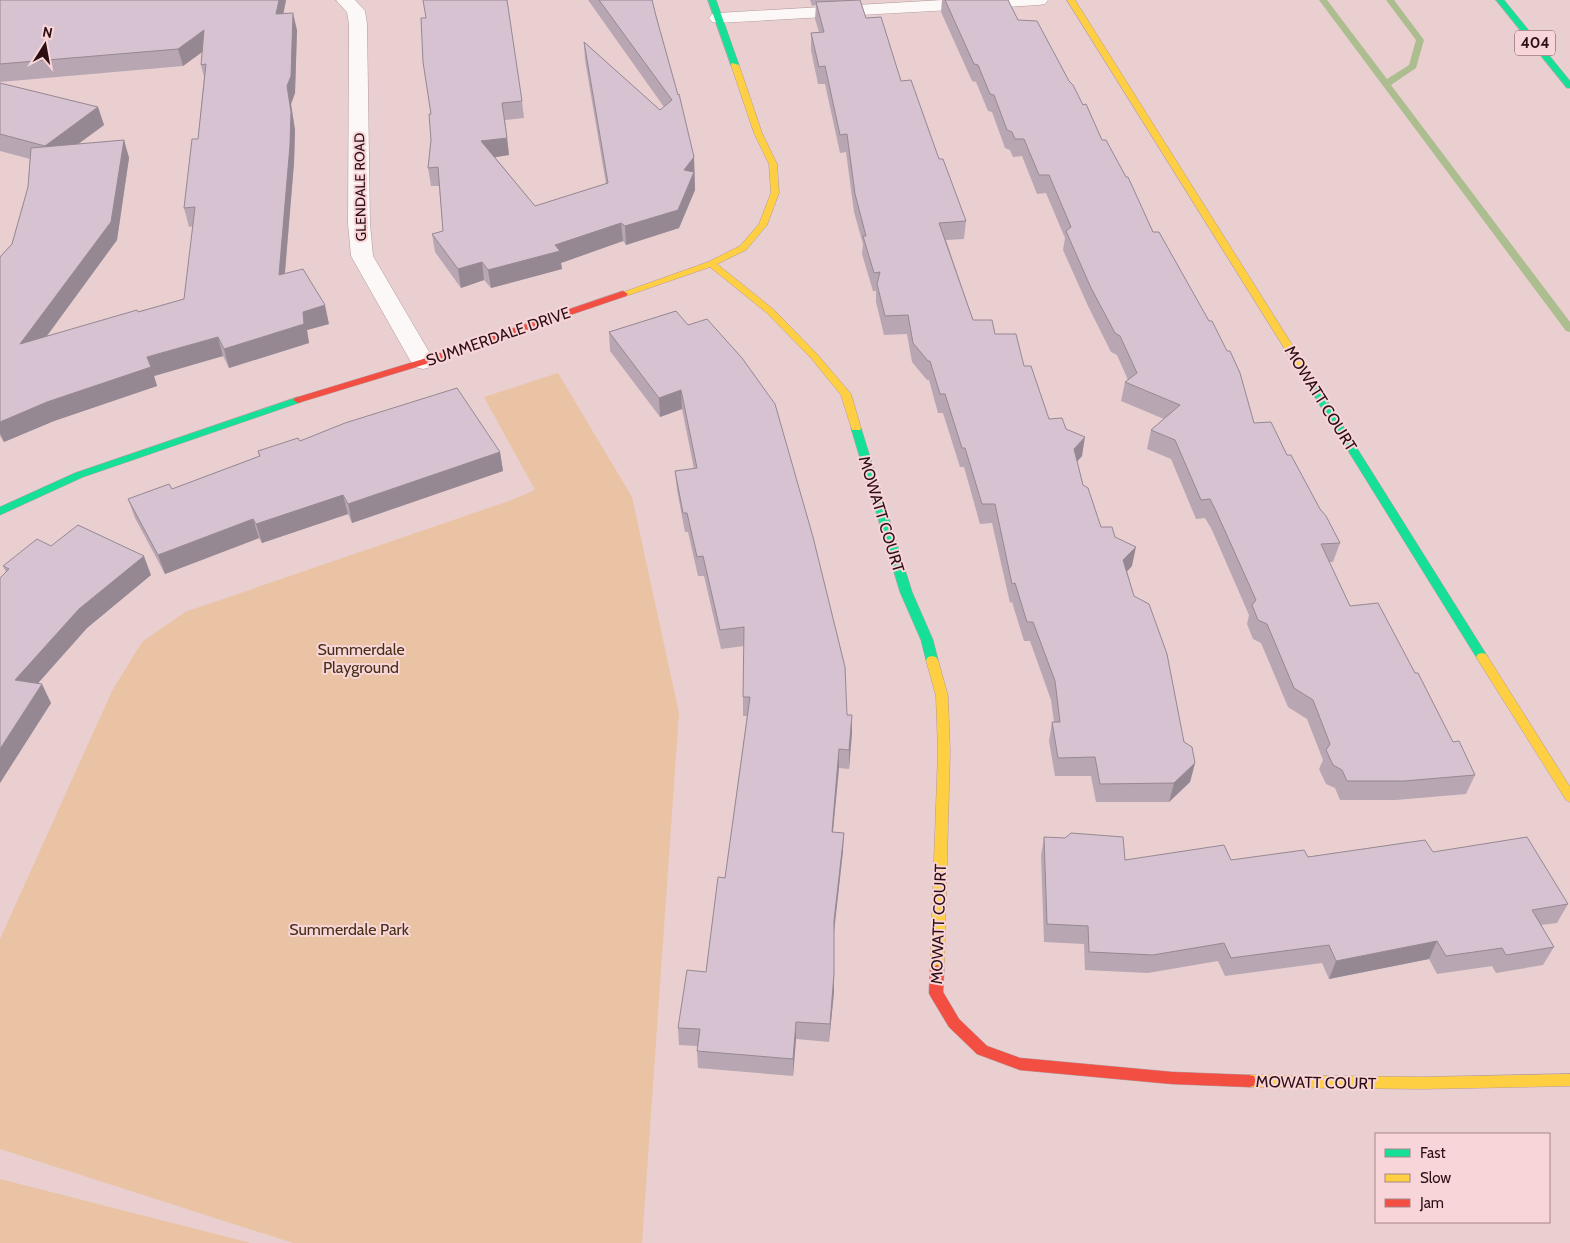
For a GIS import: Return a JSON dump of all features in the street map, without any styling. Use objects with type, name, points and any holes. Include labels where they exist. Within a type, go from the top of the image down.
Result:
[{"type":"main road","name":"SUMMERDALE DRIVE","points":[[0,511],[78,475],[142,452],[356,381],[423,362],[711,264],[743,248],[763,225],[775,193],[773,164],[754,124],[712,0]]},
{"type":"main road","name":"MOWATT COURT","points":[[1071,0],[1570,797]]},
{"type":"main road","name":"404","points":[[1500,0],[1570,86]]},
{"type":"main road","name":"MOWATT COURT","points":[[711,264],[770,311],[814,356],[846,394],[906,592],[927,640],[942,696],[944,752],[936,993],[954,1023],[982,1050],[1020,1064],[1172,1078],[1413,1083],[1570,1080]]},
{"type":"street","name":"GLENDALE ROAD","points":[[345,0],[356,11],[358,24],[359,224],[362,256],[423,362]]},
{"type":"street","points":[[718,18],[1039,0]]},
{"type":"green space","name":"Summerdale Park","points":[[558,373],[632,497],[679,713],[642,1243],[293,1243],[0,1149],[0,939],[112,691],[142,642],[185,612],[509,501],[535,490],[484,397]]},
{"type":"green space","points":[[0,1179],[251,1243],[0,1243]]},
{"type":"building","points":[[0,0],[279,0],[276,14],[293,13],[291,76],[287,86],[291,112],[290,145],[279,275],[303,269],[325,305],[303,312],[304,324],[224,349],[218,337],[147,357],[151,367],[47,402],[0,422],[0,257],[12,244],[28,187],[31,148],[124,140],[111,222],[20,344],[137,310],[138,312],[184,299],[195,207],[184,208],[192,139],[198,139],[206,64],[201,65],[204,30],[178,49],[0,64]]},
{"type":"building","points":[[423,0],[507,0],[522,101],[502,103],[507,138],[481,141],[535,206],[608,183],[584,42],[660,110],[672,100],[599,0],[652,0],[679,94],[694,157],[684,170],[694,172],[678,210],[625,226],[621,223],[555,245],[560,251],[488,270],[482,262],[458,269],[432,234],[443,231],[438,167],[428,168],[431,140],[429,114],[431,114],[423,62],[421,18],[426,18]]},
{"type":"building","points":[[860,0],[866,18],[881,17],[901,81],[911,80],[939,159],[943,159],[966,221],[939,223],[973,320],[992,320],[995,334],[1016,334],[1024,366],[1031,366],[1049,419],[1062,418],[1066,429],[1085,437],[1074,449],[1083,485],[1088,488],[1101,527],[1112,527],[1115,537],[1136,547],[1123,560],[1134,596],[1149,604],[1167,654],[1184,742],[1192,747],[1195,763],[1174,783],[1100,784],[1095,757],[1058,758],[1052,722],[1060,722],[1055,681],[1033,622],[1027,622],[1015,583],[1012,584],[995,504],[982,504],[965,448],[962,448],[945,394],[940,394],[930,361],[913,343],[908,315],[885,316],[877,284],[880,272],[874,273],[863,236],[866,236],[855,194],[847,134],[840,135],[825,66],[819,67],[811,33],[824,32],[816,2]]},
{"type":"building","points":[[945,0],[1008,0],[1018,20],[1037,21],[1083,105],[1086,104],[1102,140],[1106,140],[1126,177],[1128,177],[1153,232],[1159,232],[1209,321],[1212,321],[1227,351],[1230,351],[1240,373],[1254,423],[1271,422],[1287,455],[1291,455],[1320,509],[1326,516],[1340,543],[1321,544],[1350,606],[1378,603],[1415,673],[1418,673],[1453,742],[1459,741],[1475,775],[1404,781],[1347,781],[1342,770],[1333,765],[1326,750],[1330,744],[1313,700],[1294,688],[1267,624],[1258,620],[1252,605],[1256,600],[1210,499],[1201,500],[1175,440],[1151,430],[1180,405],[1125,382],[1137,373],[1120,336],[1115,333],[1091,288],[1066,231],[1071,227],[1049,175],[1039,175],[1024,139],[1015,139],[1012,132],[1007,130],[994,95],[990,94],[978,65],[974,64]]},
{"type":"building","points":[[0,83],[98,107],[45,146],[0,134]]},
{"type":"building","points":[[676,311],[688,325],[707,319],[742,358],[775,404],[813,537],[845,667],[847,715],[852,715],[849,750],[839,749],[832,832],[844,833],[834,921],[834,974],[830,1024],[796,1022],[793,1059],[697,1051],[700,1029],[678,1028],[687,970],[706,972],[718,877],[725,878],[750,697],[743,697],[744,627],[720,630],[703,556],[697,557],[687,513],[683,513],[675,471],[697,468],[681,390],[659,398],[609,332]]},
{"type":"building","points":[[457,388],[500,452],[348,504],[343,495],[256,524],[253,519],[158,555],[128,499],[169,484],[172,489],[260,456],[258,451],[298,438],[300,441],[345,423]]},
{"type":"building","points":[[78,525],[144,556],[79,609],[15,680],[42,684],[0,749],[0,578],[9,569],[3,566],[37,539],[51,546]]},
{"type":"building","points":[[1071,833],[1123,837],[1125,860],[1224,845],[1231,860],[1304,850],[1308,857],[1425,840],[1433,852],[1527,837],[1568,904],[1532,910],[1554,947],[1506,955],[1502,948],[1446,956],[1437,941],[1336,961],[1329,945],[1231,958],[1224,943],[1153,955],[1089,952],[1088,926],[1047,924],[1044,837],[1065,838]]},
{"type":"waterway","points":[[1323,0],[1386,84]]},
{"type":"waterway","points":[[1386,84],[1413,66],[1420,40],[1390,0]]},
{"type":"waterway","points":[[1386,84],[1570,329]]},
{"type":"traffic: fast","points":[[712,0],[735,65]]},
{"type":"traffic: fast","points":[[1500,0],[1570,86]]},
{"type":"traffic: fast","points":[[1303,370],[1482,657]]},
{"type":"traffic: fast","points":[[0,511],[79,475],[298,400]]},
{"type":"traffic: fast","points":[[856,428],[906,592],[927,640],[932,660]]},
{"type":"traffic: slow","points":[[1071,0],[1303,370]]},
{"type":"traffic: slow","points":[[623,294],[711,264],[743,248],[763,225],[775,193],[773,164],[758,133],[735,65]]},
{"type":"traffic: slow","points":[[711,264],[770,311],[814,356],[846,394],[856,428]]},
{"type":"traffic: slow","points":[[1482,657],[1570,797]]},
{"type":"traffic: slow","points":[[932,660],[942,696],[944,752],[937,971]]},
{"type":"traffic: slow","points":[[1249,1081],[1423,1083],[1570,1080]]},
{"type":"traffic: jam","points":[[298,400],[423,362],[623,294]]},
{"type":"traffic: jam","points":[[937,971],[936,993],[954,1023],[982,1050],[1020,1064],[1172,1078],[1249,1081]]},
{"type":"park label","name":"Summerdale Playground","points":[[361,658]]}]
